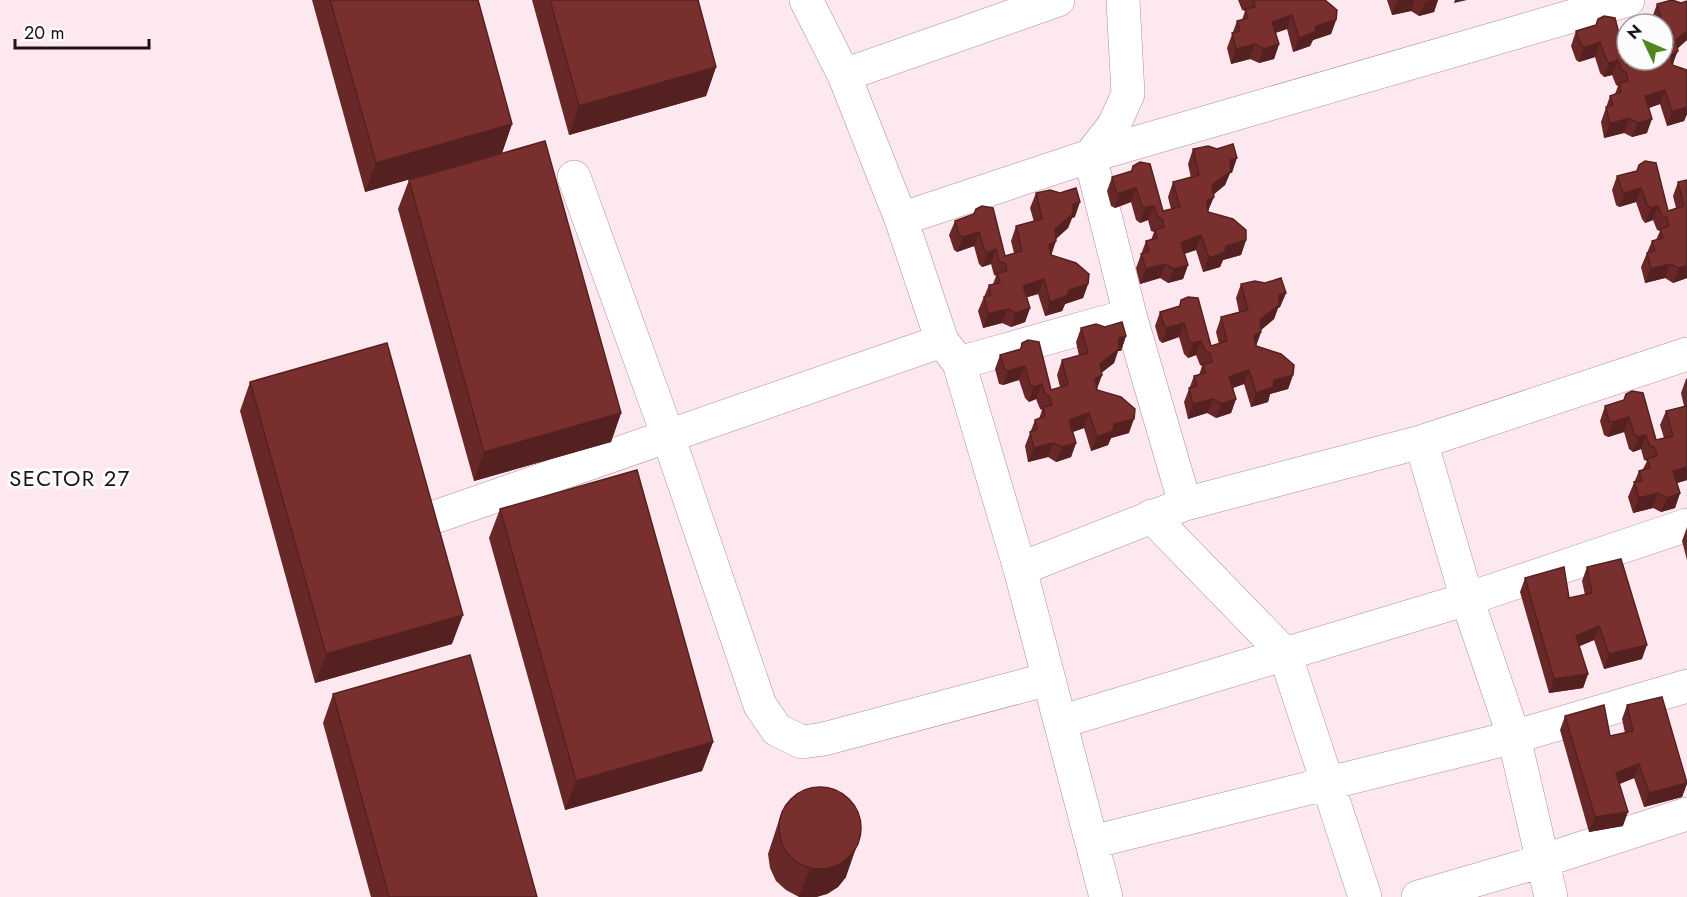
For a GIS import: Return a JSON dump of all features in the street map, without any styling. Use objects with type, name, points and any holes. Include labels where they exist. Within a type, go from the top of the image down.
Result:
[{"type":"street","points":[[806,0],[844,75],[951,352],[1020,569],[1106,897]]},
{"type":"street","points":[[844,75],[1058,0]]},
{"type":"street","points":[[1090,156],[1114,125],[1128,94],[1123,0]]},
{"type":"street","points":[[901,219],[1090,156],[1628,0]]},
{"type":"street","points":[[1090,156],[1130,315],[1185,504]]},
{"type":"street","points":[[574,177],[668,436],[760,705],[777,730],[802,742],[824,739],[1048,679]]},
{"type":"street","points":[[435,517],[668,436],[951,352],[1130,315]]},
{"type":"street","points":[[1020,569],[1185,504],[1421,442],[1687,354]]},
{"type":"street","points":[[1421,442],[1467,599],[1514,736],[1551,897]]},
{"type":"street","points":[[1151,516],[1285,654],[1365,897]]},
{"type":"street","points":[[1060,722],[1467,599],[1687,525]]},
{"type":"street","points":[[1092,842],[1514,736],[1687,686]]},
{"type":"street","points":[[1418,897],[1542,861],[1687,814]]},
{"type":"building","points":[[330,0],[478,0],[512,124],[376,163]]},
{"type":"building","points":[[550,0],[698,0],[716,67],[579,106]]},
{"type":"building","points":[[1253,0],[1325,0],[1337,10],[1336,20],[1316,26],[1315,32],[1299,38],[1292,15],[1272,22],[1279,44],[1264,49],[1255,44],[1236,49],[1232,33],[1240,31],[1237,21],[1248,18],[1245,9],[1255,7]]},
{"type":"building","points":[[1672,0],[1681,3],[1687,1],[1687,31],[1676,40],[1678,51],[1675,53],[1675,12],[1659,12],[1657,4]]},
{"type":"building","points":[[1604,16],[1615,18],[1615,61],[1609,63],[1600,42],[1584,48],[1576,31],[1596,25],[1598,19]]},
{"type":"building","points":[[1675,66],[1687,70],[1687,107],[1672,112],[1665,90],[1645,96],[1652,119],[1638,123],[1629,118],[1610,124],[1606,107],[1613,105],[1610,96],[1621,92],[1619,83],[1628,81],[1626,72],[1675,72]]},
{"type":"building","points":[[545,141],[621,413],[484,452],[409,180]]},
{"type":"building","points":[[1233,144],[1237,158],[1230,160],[1231,171],[1212,185],[1214,197],[1207,201],[1208,212],[1233,219],[1246,230],[1246,240],[1226,246],[1225,252],[1209,258],[1201,235],[1181,243],[1188,265],[1174,269],[1165,264],[1146,269],[1141,254],[1149,251],[1146,241],[1157,238],[1155,230],[1164,227],[1162,219],[1157,216],[1154,206],[1145,208],[1142,206],[1136,188],[1116,192],[1112,177],[1132,171],[1133,166],[1140,162],[1150,164],[1163,211],[1180,207],[1173,182],[1199,175],[1193,149],[1208,146],[1217,149]]},
{"type":"building","points":[[1645,161],[1656,163],[1668,211],[1684,206],[1678,182],[1687,180],[1687,266],[1679,268],[1670,264],[1651,269],[1647,253],[1655,251],[1652,241],[1663,238],[1660,229],[1669,226],[1667,218],[1662,216],[1658,206],[1651,208],[1647,205],[1641,188],[1625,193],[1622,191],[1617,176],[1637,171],[1639,165]]},
{"type":"building","points":[[1076,188],[1080,202],[1073,204],[1073,214],[1055,229],[1056,241],[1049,245],[1051,255],[1076,263],[1089,274],[1088,284],[1069,290],[1067,296],[1050,302],[1044,279],[1023,286],[1030,308],[1016,313],[1007,309],[988,314],[984,297],[991,295],[989,285],[1000,283],[997,273],[1007,271],[1005,263],[999,261],[996,249],[988,253],[984,249],[979,232],[959,236],[955,221],[974,214],[976,209],[982,206],[993,208],[1005,256],[1022,251],[1016,226],[1042,219],[1036,193],[1050,190],[1060,193]]},
{"type":"building","points":[[1281,278],[1286,293],[1279,295],[1279,305],[1260,320],[1261,332],[1254,336],[1256,346],[1281,354],[1294,365],[1293,375],[1274,380],[1273,387],[1256,393],[1249,370],[1229,377],[1236,399],[1221,404],[1213,399],[1193,404],[1189,388],[1197,386],[1194,376],[1205,373],[1203,364],[1212,362],[1210,353],[1205,351],[1201,341],[1193,343],[1189,340],[1184,323],[1167,328],[1164,326],[1160,312],[1180,306],[1181,300],[1188,297],[1198,298],[1211,346],[1227,341],[1221,317],[1248,310],[1241,284],[1255,281],[1265,283]]},
{"type":"building","points":[[1122,322],[1126,336],[1119,338],[1119,349],[1100,364],[1102,375],[1095,379],[1097,390],[1121,397],[1135,409],[1134,419],[1114,424],[1113,431],[1097,437],[1089,413],[1069,420],[1076,443],[1062,447],[1053,443],[1034,448],[1030,432],[1037,429],[1035,420],[1045,416],[1043,407],[1052,405],[1050,397],[1045,394],[1042,384],[1034,387],[1030,384],[1025,366],[1005,370],[1000,355],[1021,349],[1022,343],[1028,340],[1039,342],[1051,390],[1068,385],[1062,360],[1088,353],[1081,328],[1096,324],[1105,327]]},
{"type":"building","points":[[387,343],[463,615],[326,654],[250,382]]},
{"type":"building","points":[[1632,391],[1643,393],[1656,440],[1673,436],[1666,411],[1687,406],[1687,467],[1673,471],[1680,493],[1667,498],[1658,493],[1639,498],[1634,482],[1642,481],[1639,471],[1650,468],[1647,459],[1657,456],[1655,448],[1649,445],[1646,435],[1638,437],[1634,434],[1629,417],[1609,421],[1605,406],[1624,400],[1626,394]]},
{"type":"building","points":[[637,470],[713,742],[576,781],[500,509]]},
{"type":"building","points":[[1621,559],[1647,645],[1609,654],[1599,626],[1576,636],[1588,674],[1554,679],[1525,578],[1564,567],[1569,598],[1592,593],[1587,567]]},
{"type":"building","points":[[470,655],[537,897],[389,897],[333,694]]},
{"type":"building","points":[[1662,697],[1687,783],[1649,793],[1639,764],[1616,773],[1628,812],[1595,817],[1565,716],[1604,705],[1610,736],[1633,731],[1627,705]]},
{"type":"building","points":[[820,787],[836,790],[849,799],[858,812],[861,828],[858,844],[849,857],[836,866],[820,869],[804,866],[791,857],[782,844],[779,828],[782,812],[791,799],[804,790]]},
{"type":"district","name":"SECTOR 27","points":[[70,478]]}]
